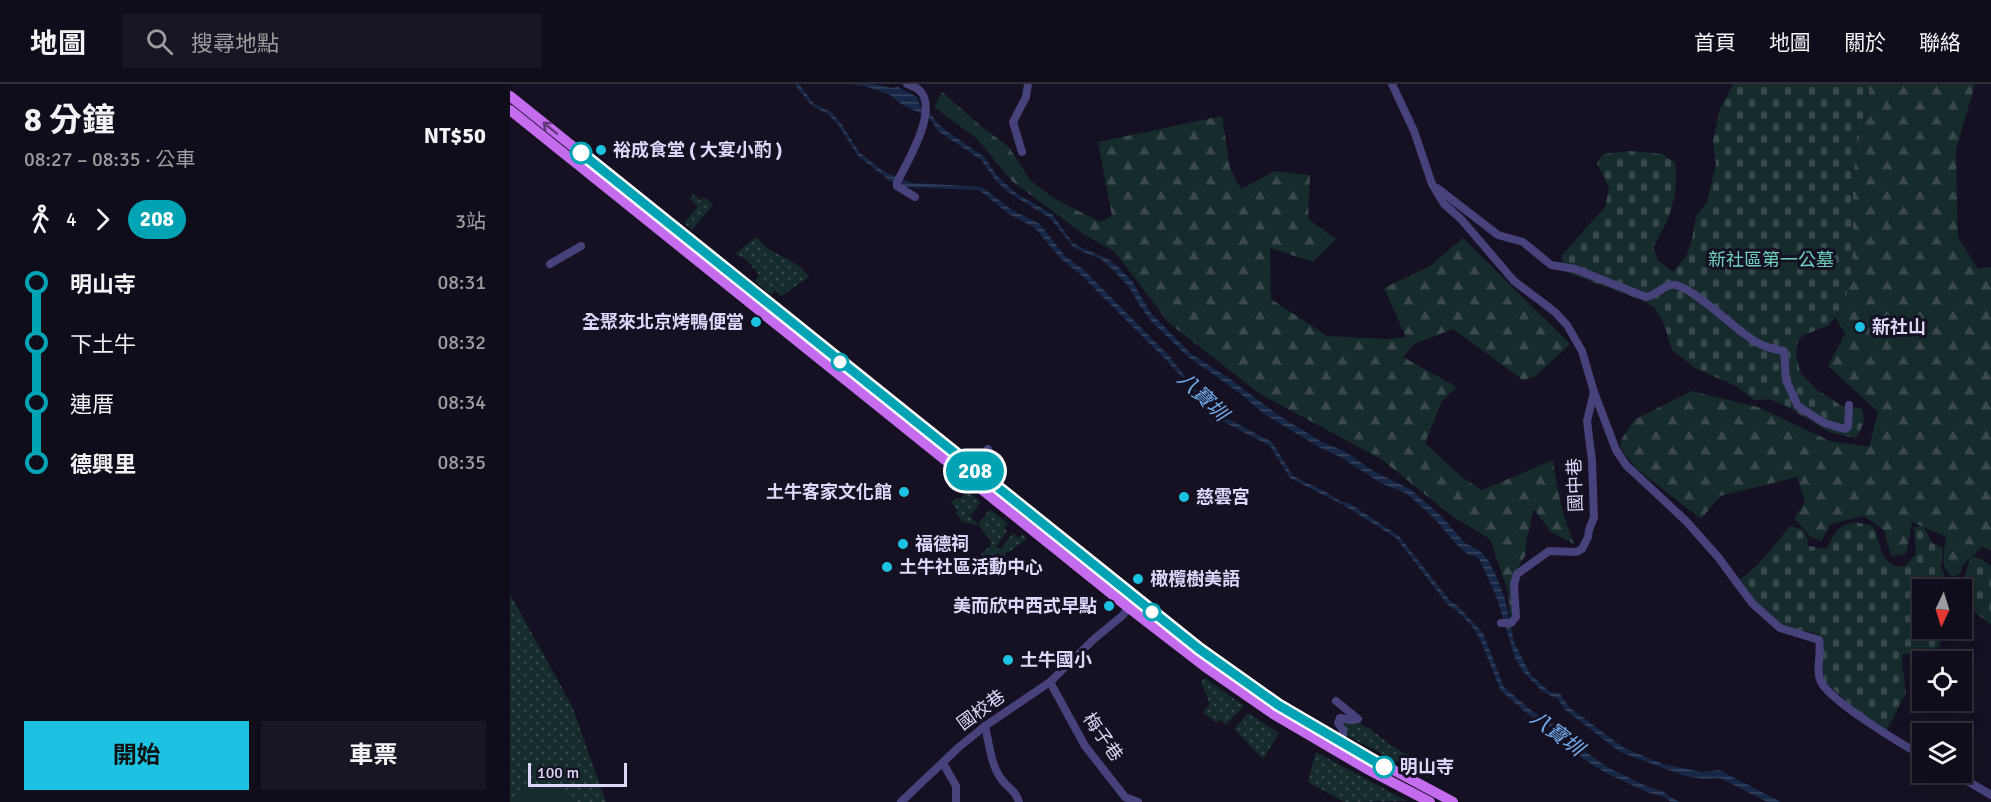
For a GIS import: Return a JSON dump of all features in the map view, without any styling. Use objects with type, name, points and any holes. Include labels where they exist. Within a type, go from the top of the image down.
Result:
[{"type":"main road","points":[[510,96],[991,484],[1056,542]]},
{"type":"main road","points":[[510,110],[1056,542],[1208,669],[1273,714],[1367,769],[1430,802]]},
{"type":"main road","points":[[1132,604],[1278,705],[1367,757],[1453,802]]},
{"type":"street","points":[[907,84],[919,89],[922,94],[925,118],[919,138],[897,186],[915,197]]},
{"type":"street","points":[[1022,152],[1013,122],[1026,97],[1028,84]]},
{"type":"street","points":[[1392,84],[1414,131],[1432,184],[1444,204],[1461,219],[1514,281],[1555,312],[1567,325],[1582,351],[1594,392],[1616,450],[1626,465],[1686,520],[1718,557],[1752,603],[1780,628],[1819,640],[1820,678],[1824,686],[1852,710],[1912,749]]},
{"type":"street","points":[[1432,184],[1498,235],[1523,242],[1551,265],[1575,269],[1646,297],[1655,296],[1671,285],[1679,286],[1702,299],[1730,324],[1761,345],[1784,351],[1786,380],[1798,406],[1824,423],[1845,429],[1848,427],[1849,405]]},
{"type":"street","points":[[550,264],[581,246]]},
{"type":"street","name":"國中巷","points":[[1501,623],[1511,623],[1516,616],[1514,584],[1517,574],[1549,551],[1576,552],[1582,549],[1588,537],[1594,516],[1592,461],[1587,421],[1594,392]]},
{"type":"street","points":[[988,450],[994,462],[991,484]]},
{"type":"street","name":"國校巷","points":[[901,802],[985,726],[1050,682],[1132,604]]},
{"type":"street","name":"梅子巷","points":[[1050,682],[1085,746],[1125,797],[1138,802]]},
{"type":"street","points":[[1336,701],[1358,719],[1340,718],[1338,723],[1343,730],[1343,735]]},
{"type":"street","points":[[985,726],[994,761],[1002,779],[1017,794],[1019,802]]},
{"type":"street","points":[[943,763],[956,786],[957,802]]},
{"type":"street","points":[[1971,783],[1991,795]]},
{"type":"green space","name":"新社區第一公墓","points":[[1733,84],[1869,84],[1869,102],[1857,145],[1853,178],[1852,280],[1841,309],[1829,325],[1804,335],[1798,340],[1796,354],[1800,372],[1817,390],[1842,406],[1861,408],[1864,420],[1856,438],[1829,432],[1786,406],[1769,399],[1754,400],[1736,386],[1695,368],[1672,350],[1664,324],[1655,308],[1644,301],[1566,272],[1561,256],[1605,207],[1609,188],[1597,163],[1603,154],[1630,151],[1663,154],[1675,163],[1676,186],[1672,207],[1653,247],[1658,260],[1673,272],[1687,255],[1696,216],[1707,202],[1716,164],[1713,141],[1720,109]]},
{"type":"green space","points":[[1869,84],[1975,84],[1956,150],[1958,237],[1978,269],[1991,267],[1991,551],[1982,547],[1963,565],[1960,574],[1953,577],[1948,574],[1944,565],[1946,537],[1912,522],[1906,554],[1891,556],[1884,530],[1864,516],[1831,524],[1821,541],[1811,537],[1794,518],[1805,502],[1797,477],[1720,496],[1701,519],[1637,469],[1620,448],[1621,440],[1634,420],[1691,391],[1758,407],[1830,441],[1869,447],[1878,412],[1828,366],[1845,334],[1835,317],[1841,309],[1852,280],[1853,178],[1857,145],[1869,102]]},
{"type":"green space","points":[[942,92],[1009,147],[1030,180],[1055,199],[1100,222],[1112,216],[1098,142],[1222,116],[1230,168],[1241,189],[1275,171],[1310,175],[1308,219],[1336,239],[1313,262],[1270,248],[1271,299],[1327,336],[1387,339],[1406,337],[1384,288],[1430,266],[1463,238],[1570,344],[1536,376],[1523,380],[1453,329],[1414,344],[1403,357],[1457,387],[1442,401],[1425,443],[1462,477],[1482,490],[1553,460],[1561,503],[1574,544],[1551,532],[1534,509],[1525,556],[1511,579],[1513,613],[1510,617],[1508,591],[1490,539],[1452,516],[1381,459],[1260,394],[1169,323],[1114,251],[1083,234],[1012,181],[976,138],[934,107]]},
{"type":"green space","points":[[694,194],[700,200],[705,197],[713,205],[692,230],[684,223],[698,206],[689,198]]},
{"type":"green space","points":[[756,237],[770,250],[796,264],[809,277],[781,296],[776,290],[771,295],[755,281],[759,275],[747,260],[735,254]]},
{"type":"green space","points":[[967,491],[981,502],[971,515],[964,510],[978,524],[990,509],[1008,524],[1004,528],[1007,531],[996,547],[1000,550],[1013,533],[1019,538],[1022,534],[1027,539],[1005,553],[1001,569],[997,573],[991,569],[981,554],[990,546],[991,541],[978,525],[962,522],[951,502],[957,497],[960,499],[964,495],[962,493]]},
{"type":"green space","points":[[1855,522],[1873,526],[1885,558],[1895,565],[1904,567],[1916,554],[1914,527],[1923,526],[1933,544],[1943,547],[1941,566],[1946,579],[1912,579],[1912,639],[1941,639],[1939,647],[1903,654],[1906,693],[1887,730],[1854,708],[1824,681],[1821,638],[1812,632],[1792,629],[1776,621],[1739,580],[1760,562],[1790,526],[1802,529],[1807,537],[1808,546],[1827,549],[1837,531]]},
{"type":"green space","points":[[1973,556],[1991,566],[1991,625],[1972,610],[1972,579],[1964,579]]},
{"type":"green space","points":[[510,594],[572,706],[606,802],[510,802]]},
{"type":"green space","points":[[1205,678],[1244,706],[1226,725],[1221,720],[1216,723],[1203,712],[1210,704],[1201,682]]},
{"type":"green space","points":[[1248,713],[1279,733],[1263,759],[1234,729]]},
{"type":"green space","points":[[1342,720],[1363,725],[1401,751],[1435,765],[1429,778],[1346,735]]},
{"type":"green space","points":[[1316,752],[1407,801],[1344,802],[1308,782]]},
{"type":"green space","points":[[545,786],[562,791],[576,802],[510,802],[523,791]]},
{"type":"water","name":"八寶圳","points":[[794,84],[799,84],[814,104],[831,112],[860,153],[883,171],[912,183],[982,187],[1012,210],[1040,224],[1064,255],[1084,270],[1169,356],[1209,406],[1272,442],[1293,476],[1340,501],[1349,503],[1399,536],[1450,601],[1458,606],[1483,633],[1504,687],[1532,711],[1564,730],[1573,743],[1607,767],[1646,786],[1662,791],[1679,802],[1671,802],[1606,773],[1582,758],[1562,735],[1529,715],[1501,691],[1480,639],[1471,625],[1448,605],[1396,538],[1345,506],[1290,478],[1270,446],[1222,421],[1204,407],[1189,385],[1166,360],[1080,274],[1061,259],[1035,228],[1009,214],[979,190],[902,187],[890,181],[858,156],[839,126],[828,114],[812,106]]},
{"type":"water","name":"八寶圳","points":[[850,84],[898,87],[917,97],[920,106],[930,113],[938,124],[984,157],[998,177],[1017,194],[1052,214],[1072,242],[1108,259],[1118,267],[1132,281],[1150,312],[1190,353],[1278,415],[1322,442],[1344,451],[1373,471],[1410,489],[1442,517],[1465,543],[1480,551],[1488,560],[1505,599],[1514,642],[1531,675],[1550,692],[1560,694],[1569,707],[1624,748],[1663,764],[1702,772],[1719,770],[1781,802],[1767,802],[1720,778],[1703,779],[1685,776],[1620,752],[1564,709],[1558,699],[1543,692],[1524,673],[1515,658],[1497,598],[1480,560],[1458,546],[1433,517],[1407,494],[1381,483],[1264,414],[1241,394],[1187,356],[1152,322],[1129,287],[1102,260],[1074,248],[1050,218],[1008,192],[996,181],[981,160],[938,131],[929,117],[904,106],[890,95],[868,87]]},
{"type":"bus line","name":"208","points":[[581,153],[1135,600],[1199,649],[1278,705],[1384,767]]},
{"type":"place","name":"裕成食堂 ( 大宴小酌 )","points":[[601,150]]},
{"type":"place","name":"全聚來北京烤鴨便當","points":[[756,322]]},
{"type":"place","name":"新社山","points":[[1860,327]]},
{"type":"place","name":"土牛客家文化館","points":[[904,492]]},
{"type":"place","name":"慈雲宮","points":[[1184,497]]},
{"type":"place","name":"福德祠","points":[[903,544]]},
{"type":"place","name":"土牛社區活動中心","points":[[887,567]]},
{"type":"place","name":"橄欖樹美語","points":[[1138,579]]},
{"type":"place","name":"美而欣中西式早點","points":[[1109,606]]},
{"type":"place","name":"土牛國小","points":[[1008,660]]},
{"type":"place","name":"明山寺","points":[[1384,767]]}]
